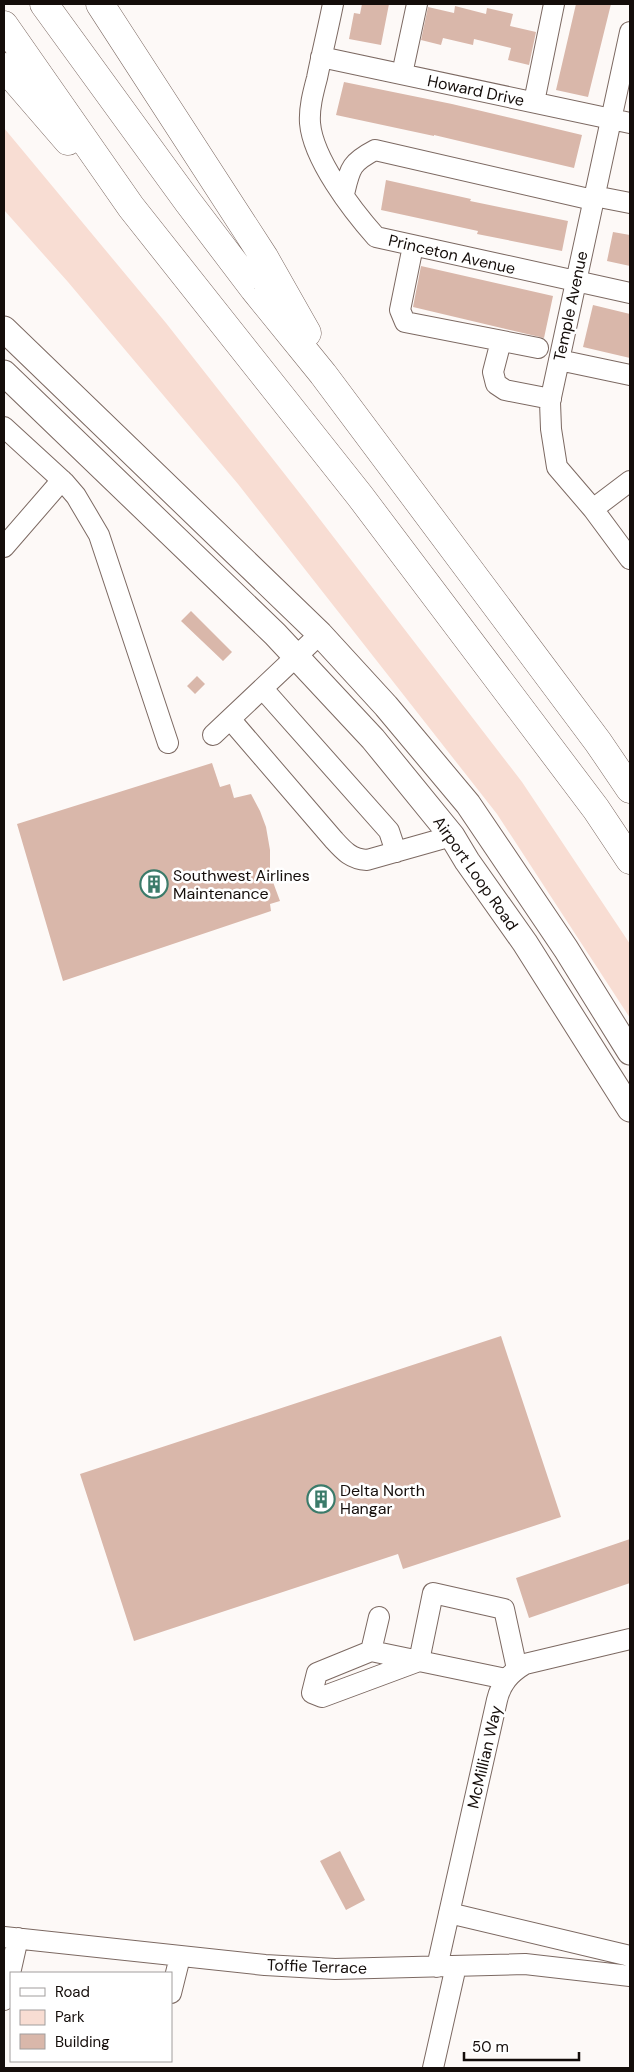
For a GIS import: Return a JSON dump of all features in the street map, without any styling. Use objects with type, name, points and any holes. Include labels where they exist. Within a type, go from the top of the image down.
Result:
[{"type":"highway","points":[[44,4],[194,210],[254,289],[323,374],[592,734],[630,789]]},
{"type":"highway","points":[[100,4],[264,257],[309,338],[323,374]]},
{"type":"highway","points":[[4,25],[131,207],[360,496],[596,809],[630,860]]},
{"type":"highway","points":[[4,67],[78,153],[131,207]]},
{"type":"main road","name":"Airport Loop Road","points":[[4,329],[320,634],[386,706],[468,804],[566,949],[630,1052]]},
{"type":"main road","name":"Airport Loop Road","points":[[4,373],[297,657],[373,739],[452,836],[467,861],[525,943],[630,1109]]},
{"type":"street","name":"Princeton Avenue","points":[[333,4],[311,103],[310,122],[314,143],[324,166],[376,237],[630,293]]},
{"type":"street","points":[[402,74],[417,4]]},
{"type":"street","points":[[534,102],[554,4]]},
{"type":"street","name":"Temple Avenue","points":[[630,32],[621,121],[594,198],[551,399],[551,429],[557,467],[630,559]]},
{"type":"street","name":"Howard Drive","points":[[321,57],[621,121]]},
{"type":"street","points":[[344,194],[350,168],[374,150],[594,198],[630,204]]},
{"type":"street","points":[[413,246],[400,310],[405,322],[538,348]]},
{"type":"street","points":[[501,341],[493,372],[496,384],[505,390],[551,399]]},
{"type":"street","points":[[559,360],[630,375]]},
{"type":"street","points":[[4,427],[62,480],[76,496],[88,515],[104,548],[168,743]]},
{"type":"street","points":[[4,547],[62,480]]},
{"type":"street","points":[[593,510],[630,481]]},
{"type":"street","points":[[213,735],[320,634]]},
{"type":"street","points":[[263,689],[389,831],[396,852]]},
{"type":"street","points":[[230,719],[346,853],[356,859],[367,860],[452,836]]},
{"type":"street","points":[[419,1661],[433,1592],[504,1610],[512,1674]]},
{"type":"street","points":[[371,1651],[379,1617]]},
{"type":"street","points":[[419,1661],[322,1697],[312,1693],[317,1673],[371,1651],[419,1661],[512,1674],[525,1664],[630,1639]]},
{"type":"street","name":"McMillian Way","points":[[433,2068],[446,1966],[449,1913],[499,1691],[512,1674]]},
{"type":"street","points":[[449,1913],[630,1956]]},
{"type":"street","points":[[4,2000],[11,1937]]},
{"type":"street","name":"Toffie Terrace","points":[[11,1937],[180,1956],[335,1969],[524,1964],[630,1976]]},
{"type":"street","points":[[172,1989],[180,1956]]},
{"type":"green space","points":[[4,128],[166,323],[522,782],[630,944],[630,1018],[497,814],[238,484],[68,282],[4,210]]},
{"type":"building","points":[[362,4],[389,4],[381,45],[349,39],[354,13],[360,14]]},
{"type":"building","points":[[576,4],[611,4],[588,97],[556,90]]},
{"type":"building","points":[[455,6],[486,14],[487,8],[513,14],[510,26],[536,32],[529,65],[508,60],[511,48],[474,39],[473,45],[443,38],[441,45],[421,40],[428,7],[454,13]]},
{"type":"building","points":[[344,82],[452,104],[582,135],[574,168],[434,135],[336,115]]},
{"type":"building","points":[[386,180],[471,199],[470,201],[568,221],[562,251],[477,234],[478,231],[381,210]]},
{"type":"building","points":[[613,232],[630,235],[630,266],[607,261]]},
{"type":"building","points":[[421,266],[553,296],[544,338],[413,307]]},
{"type":"building","points":[[593,305],[630,314],[630,358],[583,347]]},
{"type":"building","points":[[191,611],[232,652],[223,661],[181,621]]},
{"type":"building","points":[[197,676],[205,684],[195,694],[187,686]]},
{"type":"building","name":"Southwest Airlines Maintenance","points":[[212,763],[220,787],[230,784],[234,798],[251,794],[260,811],[266,827],[270,850],[270,874],[280,901],[270,904],[271,911],[63,981],[17,824]]},
{"type":"building","name":"Delta North Hangar","points":[[501,1336],[561,1517],[403,1569],[398,1554],[134,1641],[80,1474]]},
{"type":"building","points":[[630,1539],[630,1583],[529,1618],[516,1578]]},
{"type":"building","points":[[340,1851],[365,1900],[346,1910],[320,1861]]},
{"type":"place","name":"Southwest Airlines Maintenance","points":[[154,884]]},
{"type":"place","name":"Delta North Hangar","points":[[321,1499]]}]
